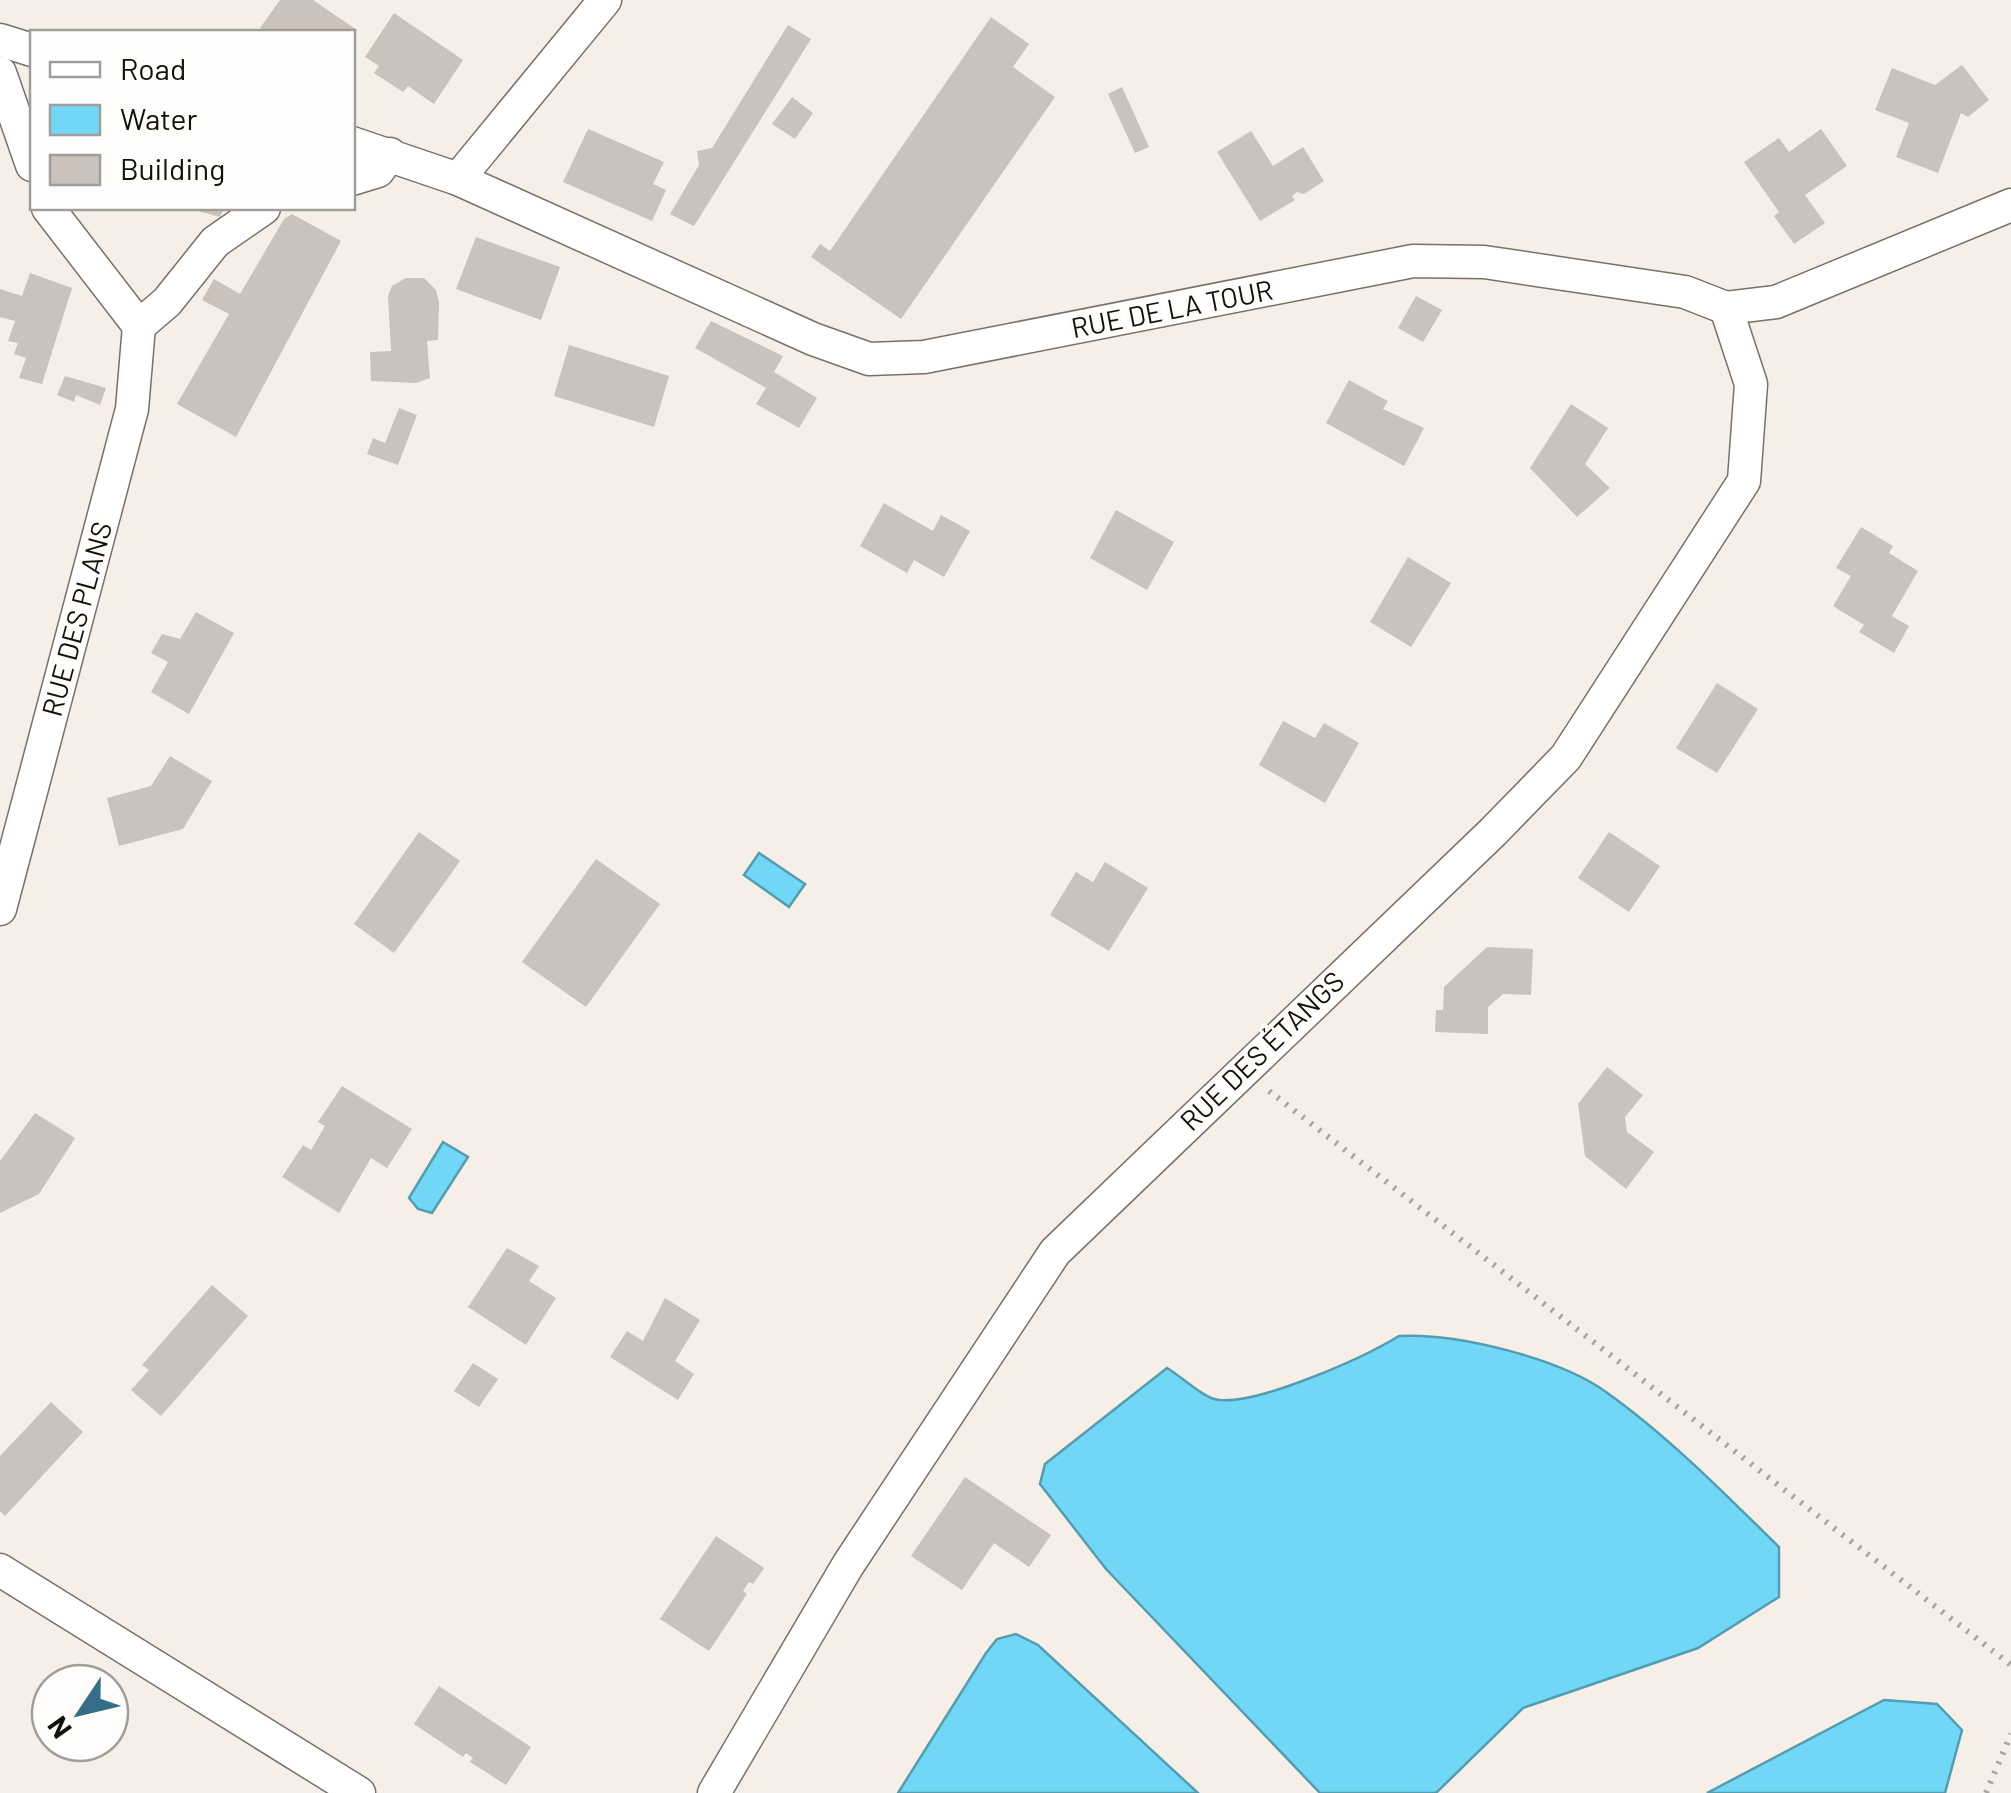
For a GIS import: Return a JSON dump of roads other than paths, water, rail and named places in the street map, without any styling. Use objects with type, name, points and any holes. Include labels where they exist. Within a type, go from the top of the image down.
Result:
[{"type":"street","points":[[458,179],[604,0]]},
{"type":"street","points":[[0,40],[30,49]]},
{"type":"street","points":[[0,73],[30,159]]},
{"type":"street","name":"RUE DE LA TOUR","points":[[355,144],[458,179],[798,332],[870,359],[924,358],[1413,261],[1484,262],[1684,292],[1726,308],[1776,302],[2011,206]]},
{"type":"street","points":[[355,178],[378,171],[390,154]]},
{"type":"street","points":[[50,210],[138,326],[167,302],[214,242],[261,210]]},
{"type":"street","name":"RUE DES ÉTANGS","points":[[714,1793],[848,1565],[1055,1252],[1493,832],[1566,756],[1744,481],[1752,384],[1726,308]]},
{"type":"street","name":"RUE DES PLANS","points":[[0,909],[132,409],[138,326]]},
{"type":"street","points":[[0,1570],[359,1793]]},
{"type":"water","points":[[759,853],[805,884],[789,907],[744,875]]},
{"type":"water","points":[[443,1142],[468,1157],[432,1213],[418,1209],[409,1198]]},
{"type":"water","points":[[1399,1336],[1449,1339],[1507,1350],[1562,1368],[1606,1392],[1674,1446],[1779,1547],[1779,1597],[1698,1648],[1523,1708],[1436,1793],[1320,1793],[1106,1569],[1040,1484],[1045,1464],[1167,1368],[1213,1399],[1237,1399],[1311,1378]]},
{"type":"water","points":[[1016,1634],[1038,1645],[1198,1793],[898,1793],[986,1653],[997,1639]]},
{"type":"water","points":[[1884,1700],[1937,1704],[1962,1730],[1945,1793],[1707,1793]]}]
